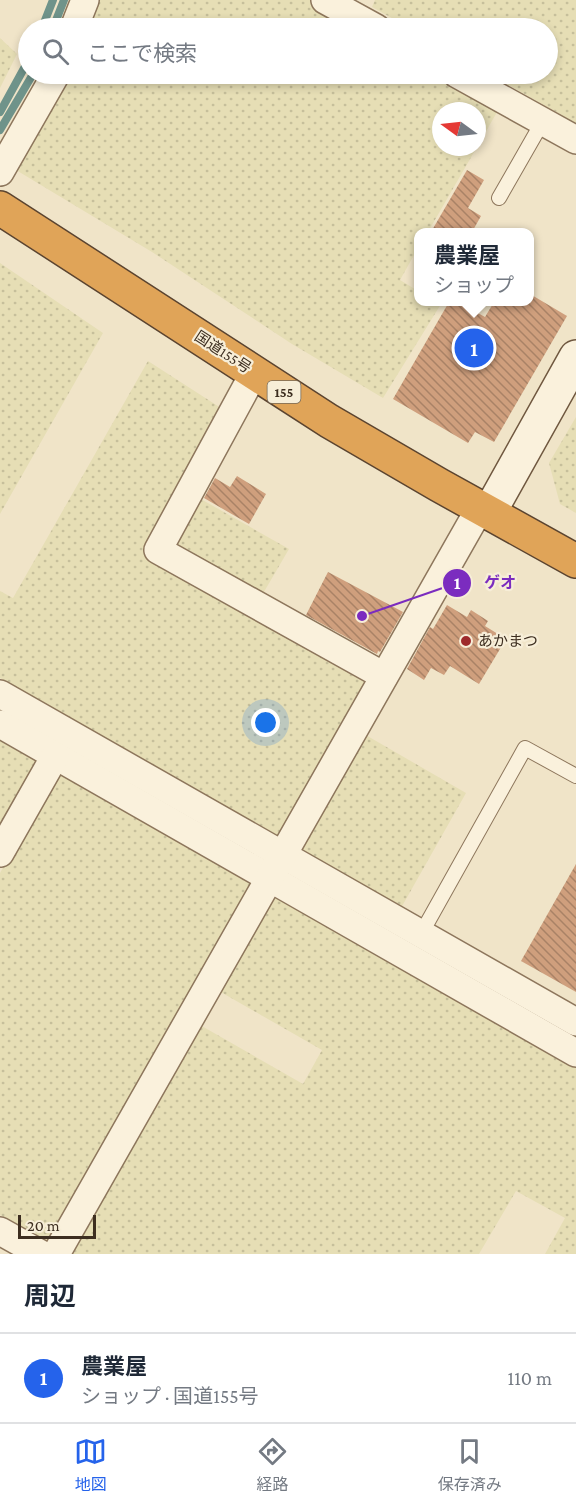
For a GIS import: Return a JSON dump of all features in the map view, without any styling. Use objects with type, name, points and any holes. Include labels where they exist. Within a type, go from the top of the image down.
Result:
[{"type":"highway","name":"国道155号","points":[[0,208],[329,421],[576,561]]},
{"type":"street","points":[[78,18],[85,0]]},
{"type":"street","points":[[325,0],[358,18]]},
{"type":"street","points":[[0,172],[50,84]]},
{"type":"street","points":[[475,84],[576,140]]},
{"type":"street","points":[[56,1254],[384,676],[576,357]]},
{"type":"street","points":[[254,373],[158,550],[384,676]]},
{"type":"street","points":[[0,694],[576,1053]]},
{"type":"street","points":[[0,724],[55,756],[276,866],[421,934],[576,1022]]},
{"type":"street","points":[[0,853],[55,756]]},
{"type":"street","points":[[0,1231],[41,1254]]},
{"type":"lane","points":[[499,198],[543,121]]},
{"type":"lane","points":[[421,934],[525,748],[576,776]]},
{"type":"shaded area","points":[[95,0],[311,0],[343,18],[88,18]]},
{"type":"shaded area","points":[[375,0],[576,0],[576,123],[507,84],[558,84],[558,18],[392,18],[372,7]]},
{"type":"shaded area","points":[[0,38],[17,54],[0,88]]},
{"type":"shaded area","points":[[61,84],[458,84],[500,107],[486,131],[486,102],[432,102],[432,156],[472,156],[430,228],[414,228],[414,255],[400,280],[414,289],[414,306],[440,306],[383,398],[292,344],[152,252],[16,170]]},
{"type":"shaded area","points":[[0,263],[103,333],[0,514]]},
{"type":"shaded area","points":[[148,361],[224,410],[146,554],[362,675],[366,688],[280,838],[0,678],[0,591],[13,598]]},
{"type":"shaded area","points":[[576,417],[576,513],[560,504],[549,463]]},
{"type":"shaded area","points":[[199,498],[289,549],[261,597],[175,550],[175,542]]},
{"type":"shaded area","points":[[364,734],[466,793],[401,908],[298,850]]},
{"type":"shaded area","points":[[0,735],[37,756],[39,765],[0,834]]},
{"type":"shaded area","points":[[64,771],[251,876],[254,888],[48,1242],[0,1215],[0,873],[57,773]]},
{"type":"shaded area","points":[[284,897],[576,1062],[576,1254],[545,1254],[565,1218],[516,1191],[479,1254],[73,1254],[72,1249],[200,1025],[303,1084],[322,1050],[219,991],[271,900]]},
{"type":"building","points":[[467,170],[484,180],[468,208],[481,216],[474,228],[433,228]]},
{"type":"building","points":[[534,296],[567,316],[494,442],[475,432],[468,443],[393,399],[447,306],[465,306],[485,317],[492,306],[534,306]]},
{"type":"building","points":[[237,476],[266,494],[249,524],[204,498],[215,478],[230,487]]},
{"type":"building","points":[[328,572],[403,612],[377,654],[306,615]]},
{"type":"building","points":[[447,605],[467,617],[471,610],[488,621],[485,626],[506,639],[479,684],[450,666],[444,675],[431,668],[424,680],[407,669],[430,627],[433,629]]},
{"type":"building","points":[[576,864],[576,992],[521,961]]},
{"type":"waterway","points":[[46,18],[53,0]]},
{"type":"waterway","points":[[57,18],[64,0]]},
{"type":"waterway","points":[[0,112],[18,79]]},
{"type":"waterway","points":[[0,130],[27,84]]},
{"type":"place","name":"農業屋","points":[[474,348]]},
{"type":"place","name":"ゲオ","points":[[362,616]]},
{"type":"place","name":"あかまつ","points":[[466,641]]}]
